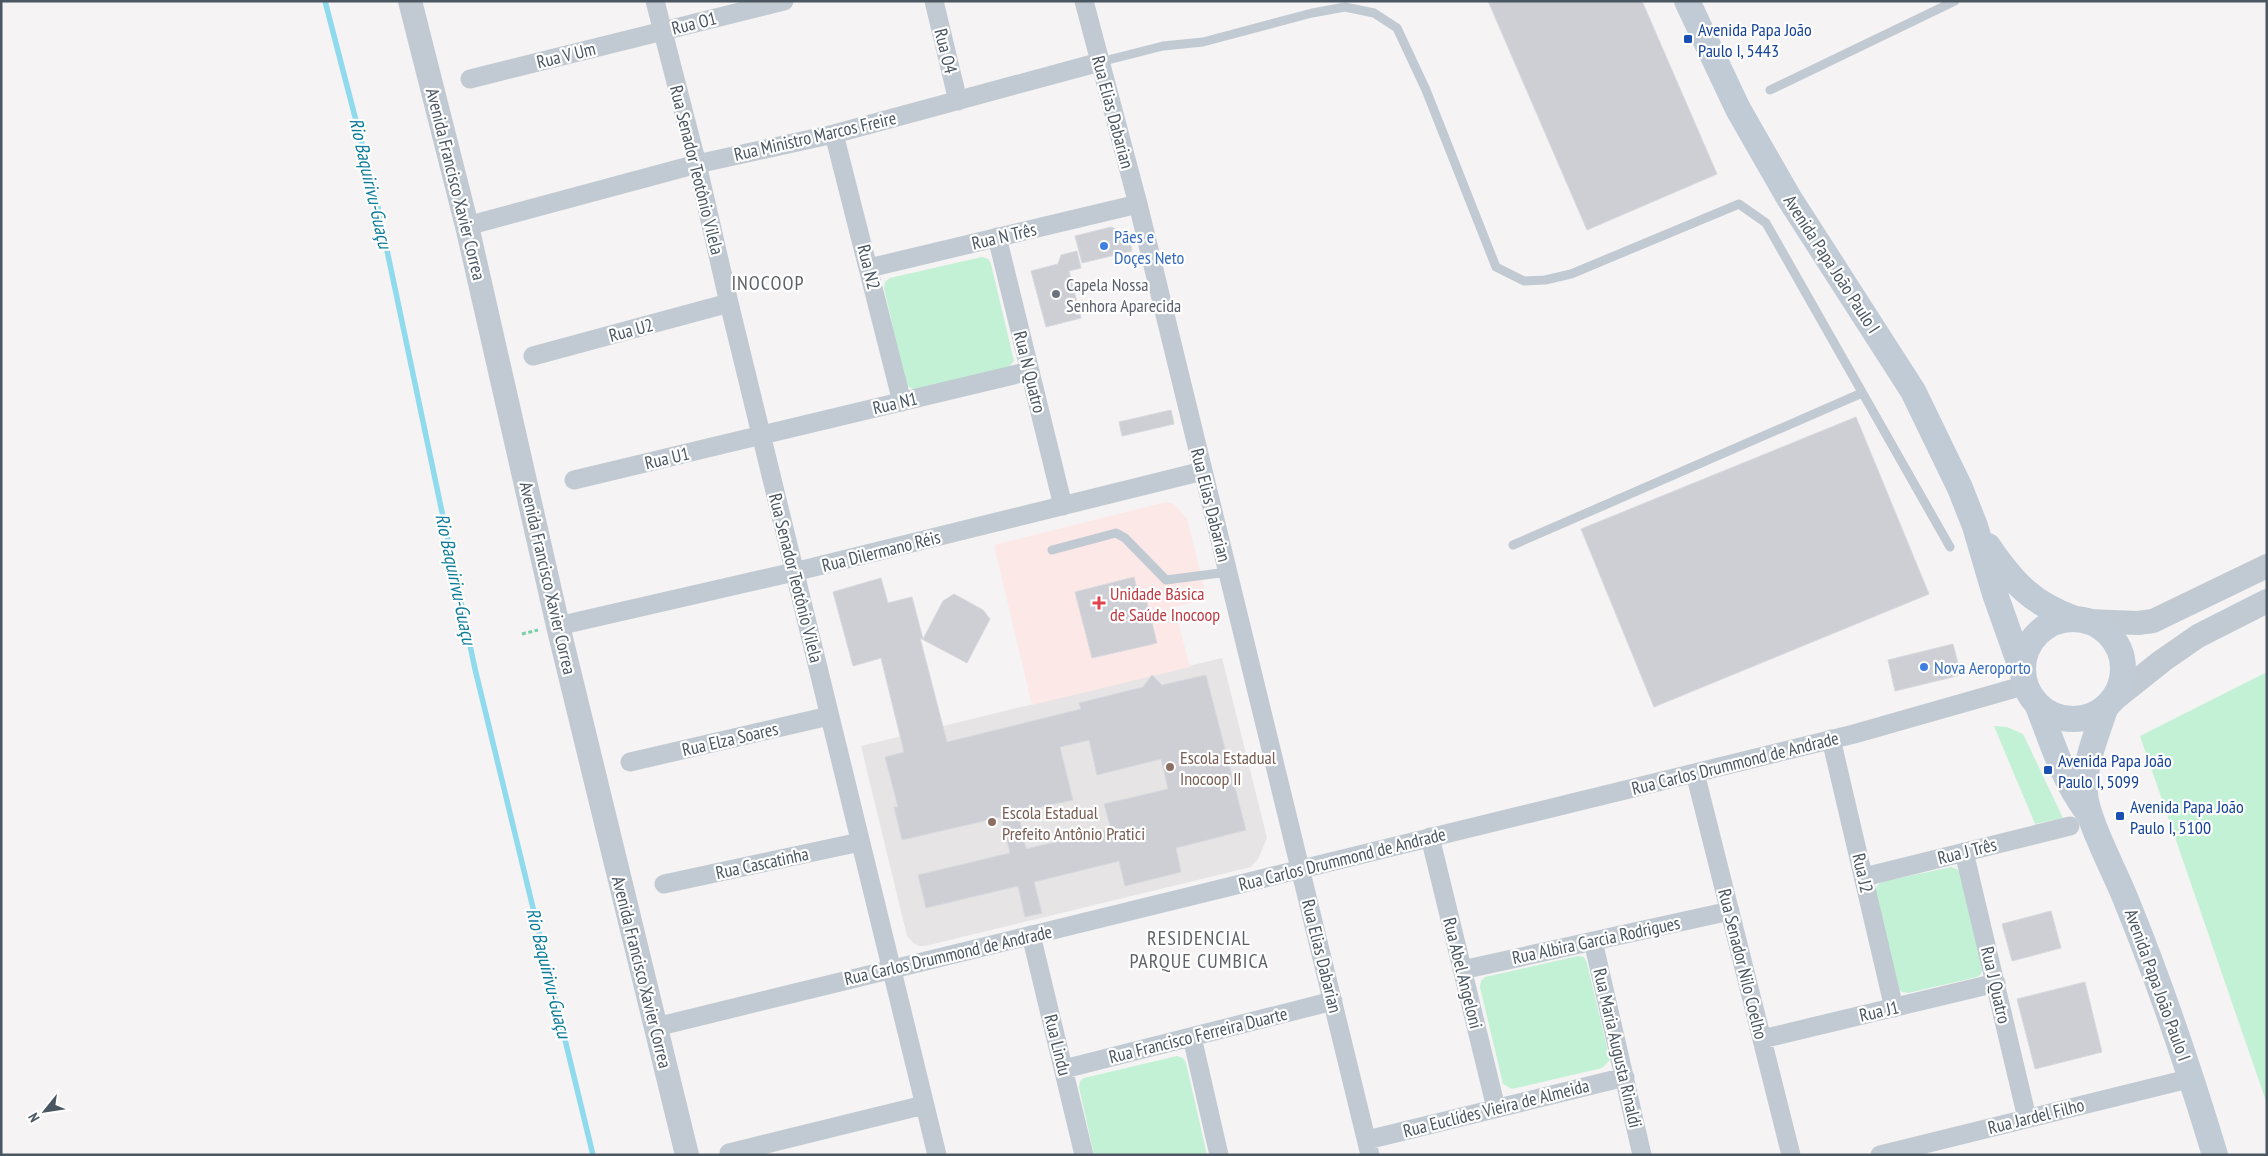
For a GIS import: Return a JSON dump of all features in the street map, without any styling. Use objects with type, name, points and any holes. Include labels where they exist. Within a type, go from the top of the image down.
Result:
[{"type":"main road","name":"Avenida Papa João Paulo I","points":[[1687,1],[1738,109],[1789,198],[1913,391],[1960,488],[1975,526],[1995,594],[2029,688],[2059,763],[2074,793],[2081,822],[2126,900],[2192,1078],[2214,1155]]},
{"type":"main road","name":"Avenida Papa João Paulo I","points":[[1975,526],[2005,572],[2021,589],[2040,604],[2081,620]]},
{"type":"main road","points":[[2063,620],[2081,620],[2108,633],[2120,654],[2122,678],[2109,704],[2083,719],[2071,720],[2059,718],[2029,688],[2024,661],[2033,639],[2051,624],[2063,620]]},
{"type":"main road","name":"Avenida Papa João Paulo I","points":[[2081,822],[2087,764],[2109,704]]},
{"type":"street","name":"Avenida Francisco Xavier Correa","points":[[410,1],[467,226],[558,626],[687,1155]]},
{"type":"street","name":"Rua Senador Teotônio Vilela","points":[[655,1],[697,164],[761,436],[937,1155]]},
{"type":"street","name":"Rua O1","points":[[662,31],[784,1]]},
{"type":"street","name":"Rua O4","points":[[934,1],[958,101]]},
{"type":"street","name":"Rua Elias Dabarian","points":[[1084,1],[1138,204],[1369,1147]]},
{"type":"street","name":"Rua V Um","points":[[470,79],[662,31]]},
{"type":"street","name":"Rua Ministro Marcos Freire","points":[[467,226],[697,164],[834,134],[1100,62]]},
{"type":"street","name":"Rua N2","points":[[834,134],[870,268],[902,402]]},
{"type":"street","name":"Rua N Três","points":[[870,268],[1138,204]]},
{"type":"street","name":"Rua N Quatro","points":[[997,238],[1063,506]]},
{"type":"street","name":"Rua U2","points":[[533,356],[729,303]]},
{"type":"street","name":"Rua N1","points":[[761,436],[1030,371]]},
{"type":"street","name":"Rua U1","points":[[574,480],[761,436]]},
{"type":"street","name":"Rua Dilermano Réis","points":[[558,626],[794,572],[1203,471]]},
{"type":"street","points":[[2081,620],[2138,623],[2153,621],[2267,566]]},
{"type":"street","points":[[2109,704],[2162,661],[2198,636],[2267,601]]},
{"type":"street","name":"Rua Carlos Drummond de Andrade","points":[[656,1027],[891,968],[1695,773],[2029,688]]},
{"type":"street","name":"Rua Elza Soares","points":[[630,762],[829,716]]},
{"type":"street","name":"Rua J2","points":[[1832,739],[1894,1008]]},
{"type":"street","name":"Rua Senador Nilo Coelho","points":[[1695,773],[1791,1155]]},
{"type":"street","name":"Rua J Três","points":[[1864,877],[2081,822]]},
{"type":"street","name":"Rua Abel Angeloni","points":[[1430,837],[1496,1108]]},
{"type":"street","name":"Rua Cascatinha","points":[[664,884],[860,842]]},
{"type":"street","name":"Rua J Quatro","points":[[1964,852],[2027,1118]]},
{"type":"street","name":"Rua Albira Garcia Rodrigues","points":[[1462,970],[1730,911]]},
{"type":"street","name":"Rua Lindu","points":[[1031,935],[1084,1155]]},
{"type":"street","name":"Rua Maria Augusta Rinaldi","points":[[1593,941],[1642,1155]]},
{"type":"street","name":"Rua J1","points":[[1762,1039],[1996,983]]},
{"type":"street","name":"Rua Francisco Ferreira Duarte","points":[[1064,1069],[1333,1001]]},
{"type":"street","points":[[1192,1037],[1219,1155]]},
{"type":"street","name":"Rua Euclídes Vieira de Almeida","points":[[1369,1147],[1496,1108],[1625,1077]]},
{"type":"street","name":"Rua Jardel Filho","points":[[1880,1155],[1933,1148],[2027,1118],[2192,1078]]},
{"type":"street","points":[[729,1153],[924,1105]]},
{"type":"lane","points":[[1770,90],[1955,1]]},
{"type":"lane","name":"Rua Ministro Marcos Freire","points":[[1100,62],[1163,46],[1202,42],[1312,13],[1345,7],[1374,13],[1397,28],[1426,90],[1496,267],[1524,281],[1545,280],[1571,274],[1739,204],[1766,223],[1862,393]]},
{"type":"lane","points":[[1513,545],[1862,393],[1950,547]]},
{"type":"lane","points":[[1052,550],[1116,533],[1125,538],[1166,580],[1228,572]]},
{"type":"shaded area","name":"Unidade Básica de Saúde Inocoop","points":[[1166,502],[1174,504],[1187,519],[1207,599],[1174,607],[1190,667],[1032,705],[994,545]]},
{"type":"shaded area","points":[[1222,658],[1267,838],[1258,859],[1251,867],[925,946],[913,943],[907,936],[861,746]]},
{"type":"green space","points":[[982,257],[988,259],[991,264],[1014,361],[1006,370],[916,391],[906,385],[884,288],[885,282],[890,278]]},
{"type":"green space","points":[[2267,672],[2267,1104],[2140,736]]},
{"type":"green space","points":[[1994,726],[2007,727],[2023,734],[2063,818],[2035,824]]},
{"type":"green space","points":[[1951,867],[1957,869],[1961,874],[1983,968],[1981,974],[1977,977],[1908,993],[1902,992],[1899,989],[1875,892],[1877,886],[1881,882]]},
{"type":"green space","points":[[1578,956],[1584,957],[1587,963],[1610,1060],[1602,1068],[1512,1089],[1503,1084],[1480,987],[1481,981],[1485,977]]},
{"type":"green space","points":[[1177,1056],[1183,1058],[1186,1063],[1207,1155],[1094,1155],[1079,1087],[1080,1081],[1084,1078]]},
{"type":"building","points":[[1488,1],[1642,1],[1717,174],[1587,230]]},
{"type":"building","name":"Pães e Doçes Neto","points":[[1111,227],[1121,231],[1130,241],[1132,251],[1082,263],[1075,236]]},
{"type":"building","name":"Capela Nossa Senhora Aparecida","points":[[1077,251],[1081,268],[1069,271],[1081,318],[1046,327],[1031,271],[1058,264],[1061,255]]},
{"type":"building","points":[[1171,410],[1174,424],[1122,436],[1119,422]]},
{"type":"building","points":[[1856,417],[1929,594],[1654,707],[1581,529]]},
{"type":"building","points":[[1134,577],[1138,593],[1144,591],[1157,643],[1092,658],[1075,592]]},
{"type":"building","points":[[881,578],[888,603],[912,597],[923,639],[943,601],[954,594],[983,610],[990,619],[967,663],[920,638],[947,742],[1081,709],[1079,703],[1143,687],[1152,675],[1162,685],[1206,675],[1246,830],[1176,848],[1181,872],[1125,886],[1119,861],[1034,882],[1042,913],[1025,917],[1018,886],[926,908],[918,875],[1010,853],[1001,817],[902,840],[894,807],[898,807],[885,757],[904,752],[881,658],[853,666],[833,592]],"holes":[[[1089,740],[1097,775],[1161,759],[1168,789],[1104,804],[1111,829],[1026,849],[1018,812],[1073,800],[1060,747]]]},
{"type":"building","name":"Nova Aeroporto","points":[[1953,644],[1961,675],[1895,691],[1888,660]]},
{"type":"building","points":[[2051,911],[2061,948],[2012,961],[2002,924]]},
{"type":"building","points":[[2085,982],[2102,1052],[2035,1069],[2017,999]]},
{"type":"waterway","name":"Rio Baquirivu-Guaçu","points":[[325,1],[376,198],[475,669],[593,1155]]},
{"type":"place","name":"Avenida Papa João Paulo I, 5443","points":[[1688,39]]},
{"type":"place","name":"Pães e Doçes Neto","points":[[1104,246]]},
{"type":"place","name":"Capela Nossa Senhora Aparecida","points":[[1056,294]]},
{"type":"place","name":"Unidade Básica de Saúde Inocoop","points":[[1099,603]]},
{"type":"place","name":"Nova Aeroporto","points":[[1924,667]]},
{"type":"place","name":"Escola Estadual Inocoop II","points":[[1170,767]]},
{"type":"place","name":"Avenida Papa João Paulo I, 5099","points":[[2048,770]]},
{"type":"place","name":"Avenida Papa João Paulo I, 5100","points":[[2120,816]]},
{"type":"place","name":"Escola Estadual Prefeito Antônio Pratici","points":[[992,822]]},
{"type":"district","name":"INOCOOP","points":[[768,283]]},
{"type":"district","name":"RESIDENCIAL PARQUE CUMBICA","points":[[1199,950]]}]
